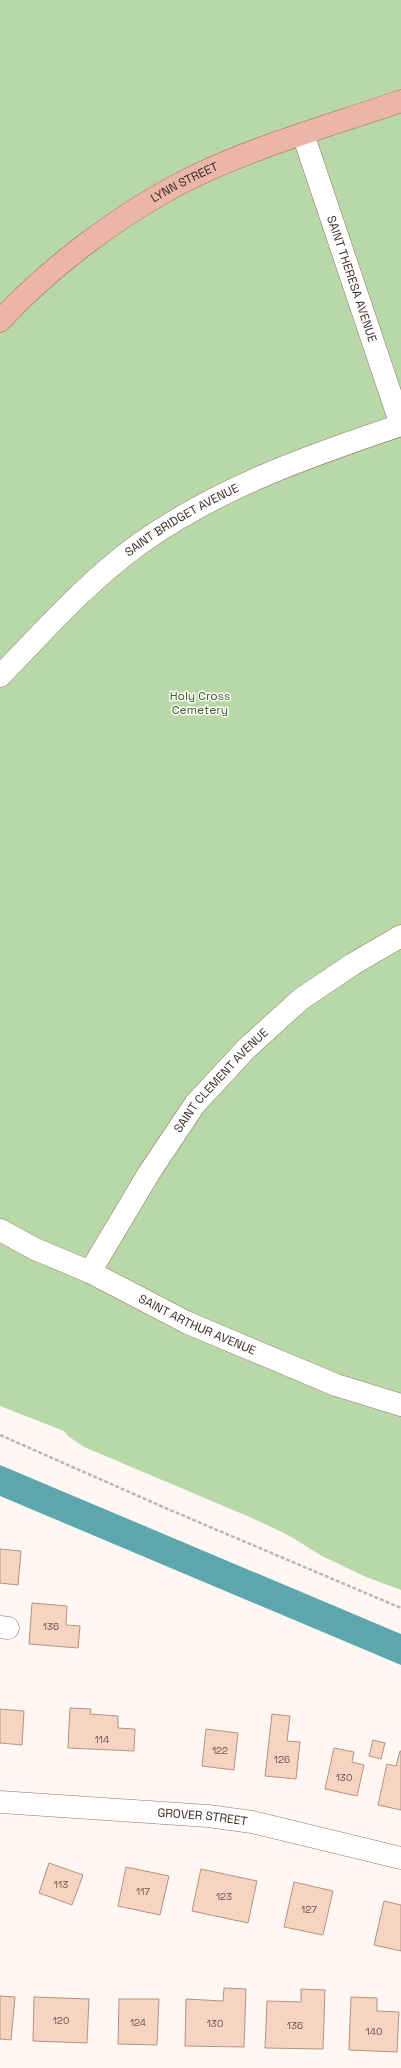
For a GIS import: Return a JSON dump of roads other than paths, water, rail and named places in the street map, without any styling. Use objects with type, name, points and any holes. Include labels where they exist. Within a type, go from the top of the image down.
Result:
[{"type":"main road","name":"LYNN STREET","points":[[0,321],[64,262],[114,223],[178,185],[235,159],[401,101]]},
{"type":"street","name":"SAINT THERESA AVENUE","points":[[303,134],[401,425]]},
{"type":"street","name":"SAINT BRIDGET AVENUE","points":[[0,676],[85,590],[138,545],[196,508],[256,478],[328,450],[401,425]]},
{"type":"street","name":"SAINT CLEMENT AVENUE","points":[[90,1272],[149,1173],[195,1104],[246,1049],[300,999],[353,964],[401,936]]},
{"type":"street","name":"SAINT ARTHUR AVENUE","points":[[0,1230],[35,1249],[90,1272],[188,1323],[336,1385],[401,1405]]},
{"type":"street","name":"GROVER STREET","points":[[0,1802],[208,1816],[252,1822],[401,1858]]},
{"type":"water","points":[[0,1465],[401,1634],[401,1665],[0,1496]]},
{"type":"park label","name":"Holy Cross Cemetery","points":[[200,703]]}]
